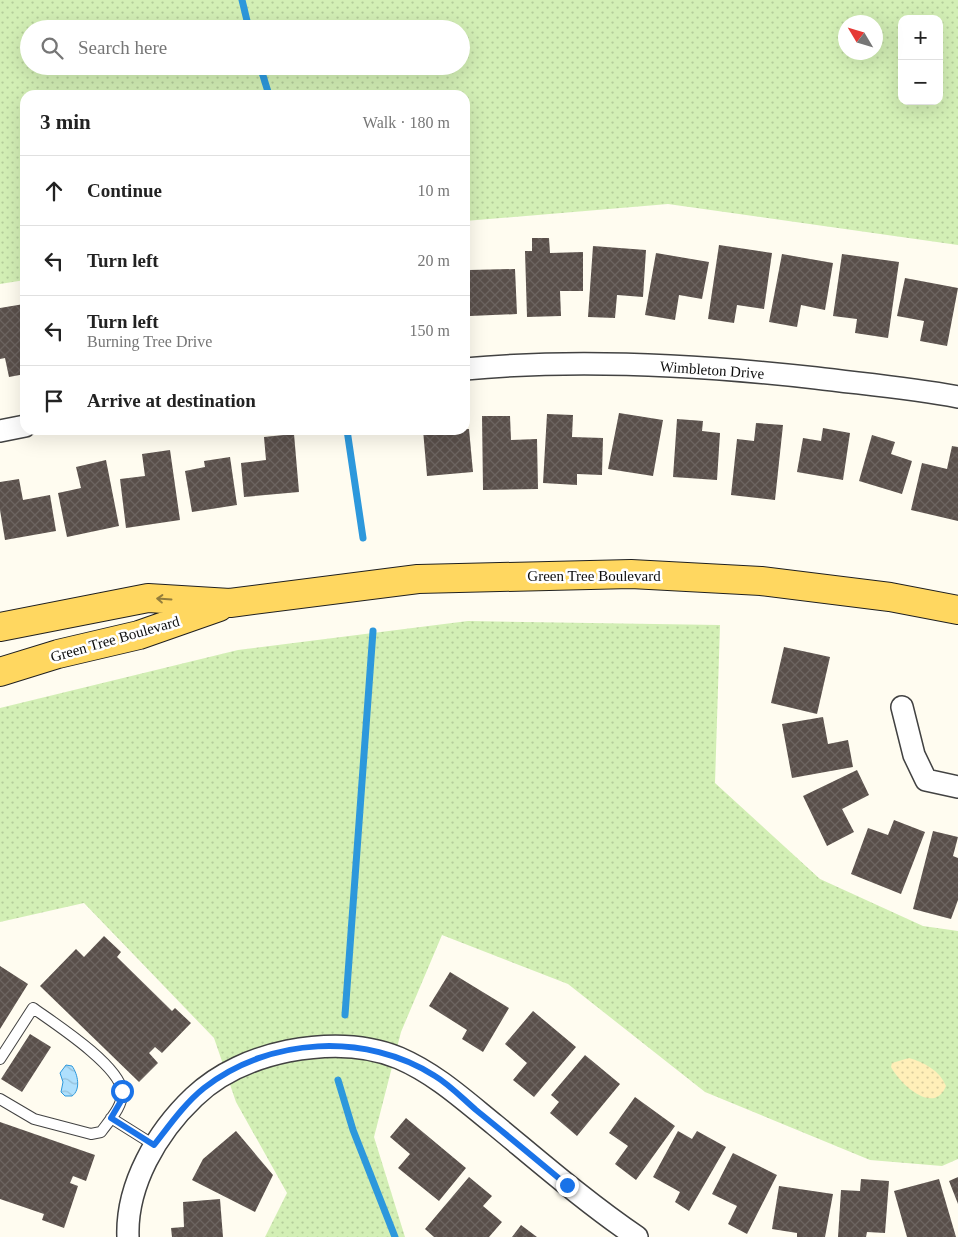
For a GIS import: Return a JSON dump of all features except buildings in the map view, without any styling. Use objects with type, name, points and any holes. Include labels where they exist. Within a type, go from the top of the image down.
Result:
[{"type":"main road","name":"Green Tree Boulevard","points":[[0,672],[58,654],[139,635],[230,604],[418,579],[631,574],[761,581],[890,597],[958,610]]},
{"type":"main road","name":"Green Tree Boulevard","points":[[0,627],[148,598],[230,604]]},
{"type":"street","name":"Wimbleton Drive","points":[[470,368],[525,363],[717,367],[923,390],[958,397]]},
{"type":"street","points":[[0,431],[20,427]]},
{"type":"street","points":[[902,707],[914,755],[926,780],[958,786]]},
{"type":"street","points":[[128,1237],[134,1192],[154,1145],[186,1105],[204,1088],[224,1075],[265,1056],[316,1046],[356,1046],[398,1058],[436,1076],[604,1214],[637,1237]]},
{"type":"lane","points":[[0,1059],[33,1008],[75,1037],[118,1080],[122,1091],[121,1101],[102,1132],[91,1134],[34,1119],[0,1099]]},
{"type":"lane","points":[[111,1118],[154,1145]]},
{"type":"green space","points":[[0,0],[958,0],[958,245],[668,204],[470,221],[470,90],[20,90],[20,281],[0,284]]},
{"type":"green space","points":[[468,621],[720,625],[715,783],[820,879],[923,926],[958,931],[958,1159],[942,1166],[870,1160],[705,1092],[568,984],[442,935],[401,1032],[374,1137],[405,1237],[265,1237],[287,1193],[236,1102],[214,1038],[84,903],[0,922],[0,708],[238,650]]},
{"type":"sand","points":[[909,1058],[926,1065],[940,1076],[946,1086],[941,1094],[934,1098],[926,1098],[909,1088],[895,1074],[891,1067],[892,1063]]},
{"type":"water","points":[[66,1065],[72,1066],[77,1077],[77,1090],[72,1096],[65,1096],[61,1092],[63,1082],[60,1073]]},
{"type":"waterway","points":[[242,0],[247,20]]},
{"type":"waterway","points":[[263,75],[267,90]]},
{"type":"waterway","points":[[348,435],[363,538]]},
{"type":"waterway","points":[[345,1015],[373,631]]},
{"type":"waterway","points":[[338,1080],[353,1130],[395,1237]]},
{"type":"route","points":[[122,1091],[121,1101],[111,1118],[154,1145],[186,1105],[204,1088],[224,1075],[265,1056],[316,1046],[356,1046],[398,1058],[436,1076],[567,1185]]}]
